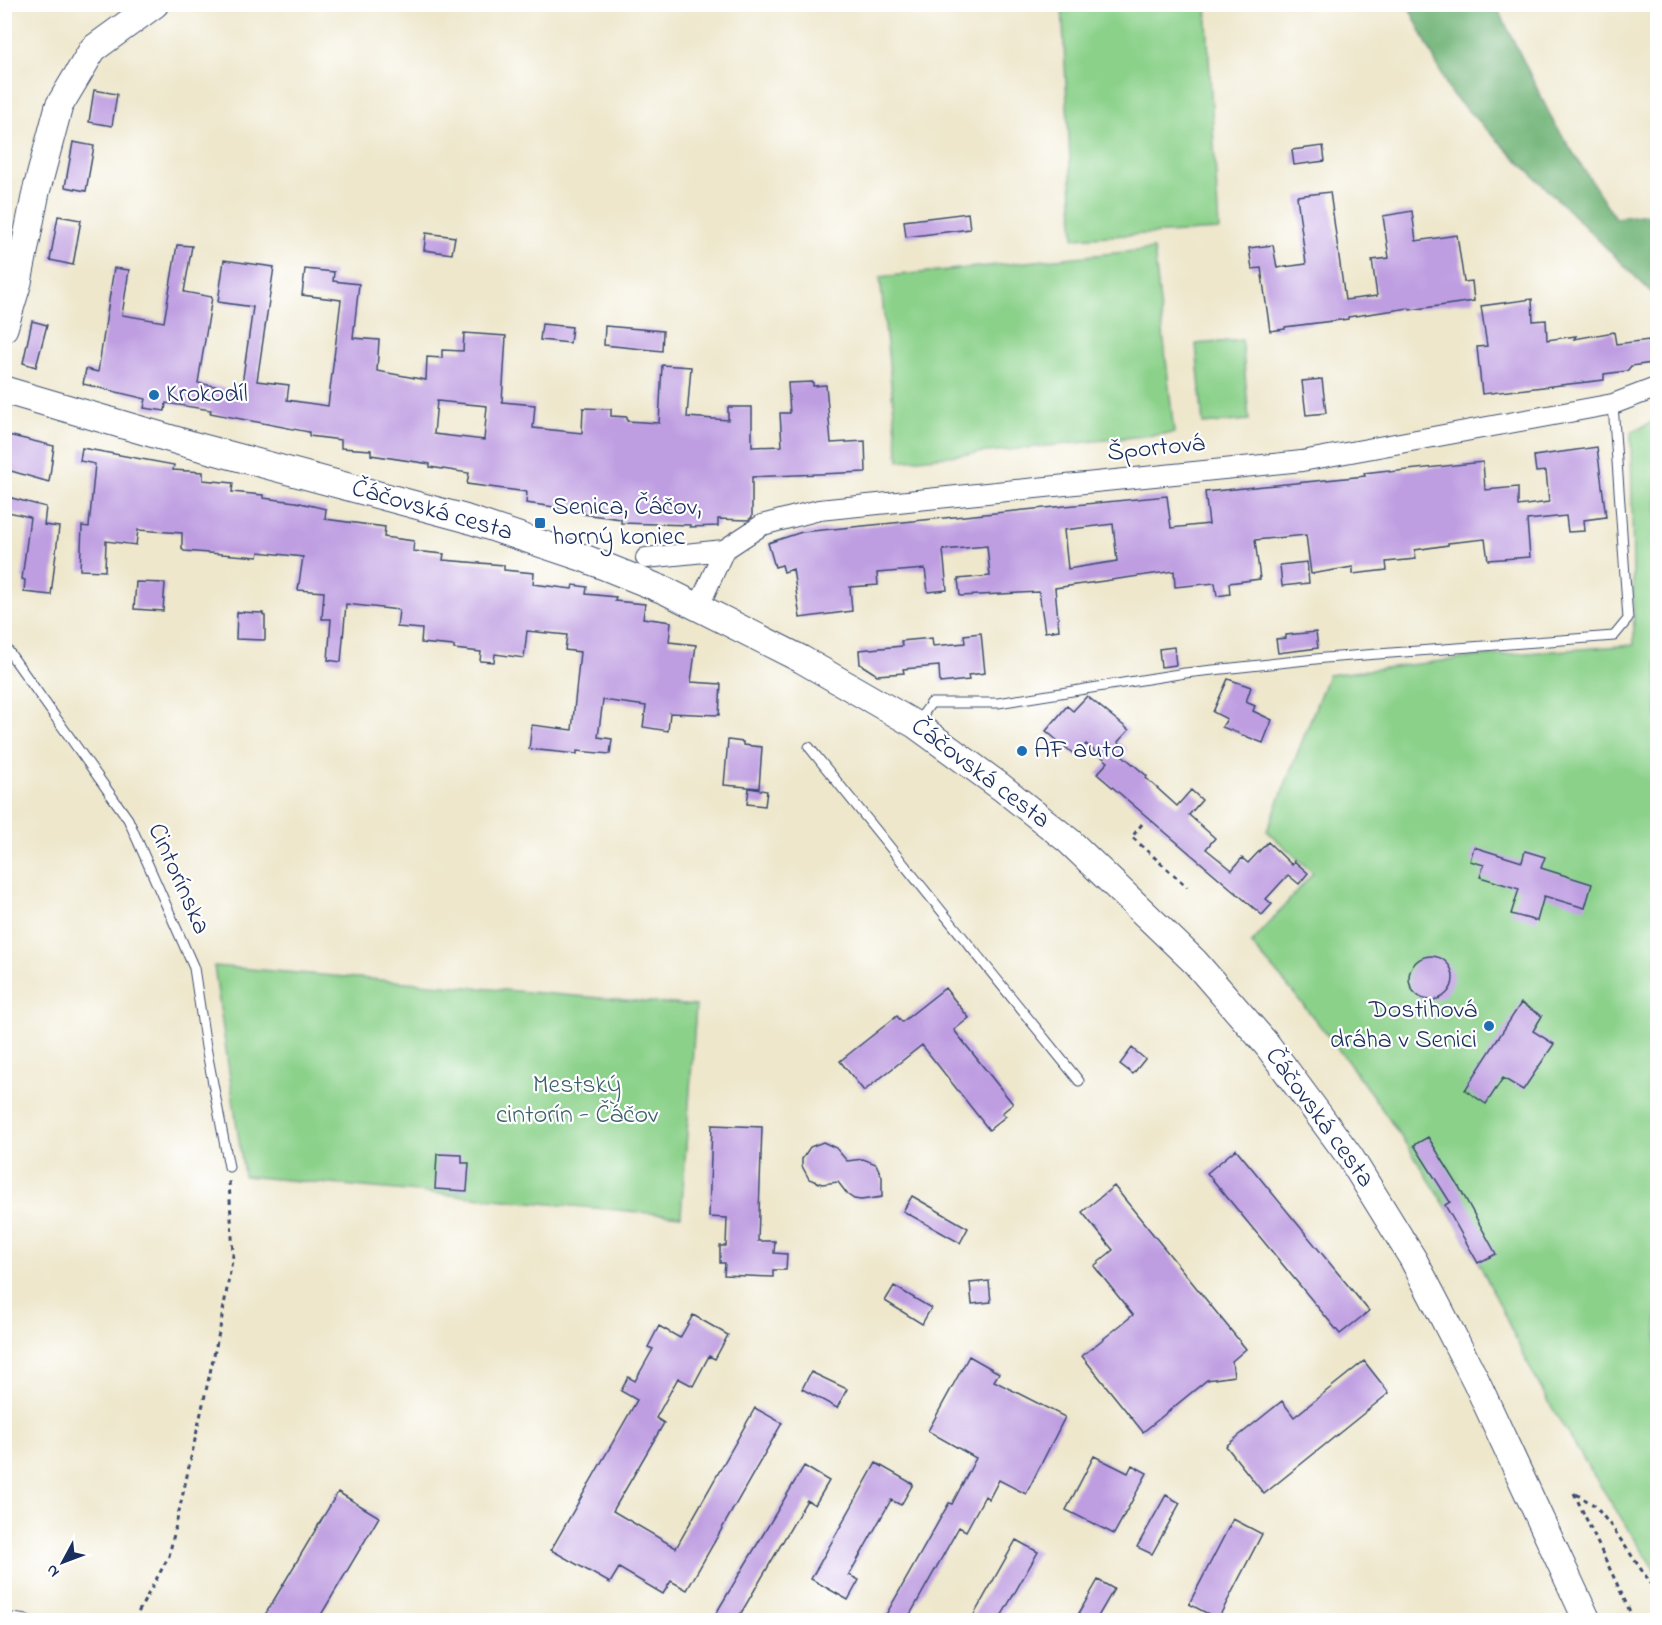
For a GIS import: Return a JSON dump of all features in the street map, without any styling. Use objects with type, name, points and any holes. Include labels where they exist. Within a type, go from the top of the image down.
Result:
[{"type":"main road","points":[[4,328],[18,282],[36,192],[59,106],[93,49],[155,4]]},
{"type":"main road","name":"Čáčovská cesta","points":[[4,390],[192,445],[464,518],[584,558],[699,606],[801,659],[916,725],[1043,819],[1156,923],[1221,990],[1268,1046],[1350,1157],[1413,1259],[1476,1381],[1587,1620]]},
{"type":"street","name":"Športová","points":[[724,550],[762,525],[819,510],[1302,461],[1613,404],[1658,387]]},
{"type":"street","points":[[646,558],[724,550],[699,606]]},
{"type":"lane","points":[[916,725],[931,703],[998,703],[1185,673],[1325,658],[1614,636],[1628,619],[1613,404]]},
{"type":"lane","name":"Cintorínska","points":[[4,645],[128,819],[194,968],[229,1167]]},
{"type":"lane","points":[[809,747],[1079,1081]]},
{"type":"lane","points":[[4,1617],[27,1620]]},
{"type":"path","points":[[1142,824],[1132,837],[1187,887]]},
{"type":"path","points":[[134,1620],[169,1556],[220,1328],[233,1255],[229,1167]]},
{"type":"path","points":[[1634,1620],[1574,1493],[1594,1505],[1658,1594]]},
{"type":"green space","points":[[1062,5],[1206,5],[1219,230],[1074,238]]},
{"type":"green space","points":[[1408,5],[1496,5],[1554,123],[1615,218],[1657,213],[1657,298],[1451,94]]},
{"type":"green space","points":[[1154,249],[1174,433],[899,461],[880,277]]},
{"type":"green space","points":[[1242,340],[1249,420],[1203,424],[1196,344]]},
{"type":"green space","name":"Dostihová dráha v Senici","points":[[1657,420],[1657,1574],[1555,1413],[1533,1374],[1477,1260],[1427,1176],[1344,1057],[1251,944],[1313,873],[1267,831],[1328,675],[1475,657],[1634,645],[1631,432]]},
{"type":"green space","name":"Mestský cintorín - Čáčov","points":[[214,966],[696,1006],[681,1216],[244,1176]]},
{"type":"building","points":[[94,90],[117,94],[112,126],[89,122]]},
{"type":"building","points":[[73,142],[94,146],[86,191],[65,187]]},
{"type":"building","points":[[1323,146],[1325,161],[1294,165],[1292,150]]},
{"type":"building","points":[[1330,192],[1345,300],[1377,296],[1372,260],[1389,258],[1383,216],[1412,211],[1416,241],[1457,235],[1464,282],[1472,281],[1474,301],[1410,310],[1409,308],[1270,331],[1261,268],[1252,269],[1249,248],[1273,245],[1277,268],[1306,264],[1297,196]]},
{"type":"building","points":[[968,213],[970,229],[906,237],[904,221]]},
{"type":"building","points":[[58,216],[81,220],[73,265],[50,260]]},
{"type":"building","points":[[426,233],[455,237],[452,254],[424,250]]},
{"type":"building","points":[[177,245],[192,246],[184,292],[212,297],[198,383],[241,391],[253,307],[218,302],[224,260],[274,267],[257,381],[289,385],[287,400],[328,406],[341,300],[302,295],[305,269],[334,272],[333,281],[359,284],[353,338],[379,340],[377,371],[426,380],[427,357],[442,358],[442,350],[463,351],[464,333],[506,336],[502,402],[535,405],[533,428],[582,433],[583,408],[611,409],[611,416],[627,417],[627,421],[659,423],[662,365],[691,367],[687,417],[728,420],[728,407],[752,407],[752,447],[782,446],[780,413],[790,413],[788,383],[813,382],[813,386],[826,385],[831,443],[865,441],[866,472],[752,477],[752,517],[748,520],[718,519],[718,526],[690,527],[690,525],[621,523],[621,519],[583,514],[584,511],[526,503],[527,492],[467,484],[469,473],[430,467],[430,464],[371,455],[371,450],[341,448],[341,440],[309,436],[309,432],[210,413],[211,410],[166,403],[165,411],[144,408],[146,399],[83,384],[86,369],[98,372],[114,268],[129,270],[122,315],[164,322]],"holes":[[[437,401],[487,406],[484,440],[434,434]]]},
{"type":"building","points":[[1532,299],[1533,321],[1546,320],[1547,340],[1576,336],[1574,339],[1614,332],[1616,344],[1649,340],[1652,363],[1631,366],[1627,371],[1604,374],[1604,380],[1482,394],[1477,347],[1487,346],[1481,306]]},
{"type":"building","points":[[32,321],[47,325],[36,367],[23,363]]},
{"type":"building","points":[[542,324],[572,327],[570,343],[540,340]]},
{"type":"building","points":[[605,326],[663,331],[662,351],[604,345]]},
{"type":"building","points":[[1322,379],[1326,413],[1306,415],[1302,381]]},
{"type":"building","points":[[4,434],[54,446],[49,482],[4,469]]},
{"type":"building","points":[[1597,447],[1606,517],[1584,520],[1585,531],[1568,532],[1566,516],[1527,520],[1530,557],[1488,560],[1485,539],[1415,550],[1416,559],[1386,562],[1387,570],[1353,574],[1353,567],[1311,574],[1306,535],[1255,540],[1260,579],[1229,583],[1230,594],[1217,596],[1215,583],[1175,587],[1174,571],[1055,588],[1059,630],[1045,632],[1039,592],[960,596],[958,579],[990,576],[987,546],[943,550],[947,590],[928,592],[925,569],[877,573],[878,585],[850,587],[852,611],[800,618],[793,569],[784,572],[782,565],[775,567],[768,543],[802,532],[1167,496],[1171,528],[1209,524],[1205,492],[1365,476],[1364,473],[1389,470],[1389,472],[1483,462],[1485,490],[1518,487],[1518,506],[1549,502],[1546,471],[1536,472],[1534,456]],"holes":[[[1113,524],[1117,561],[1068,569],[1064,530]]]},
{"type":"building","points":[[82,448],[174,465],[173,470],[203,472],[203,480],[233,483],[232,492],[263,495],[263,498],[326,509],[325,519],[385,527],[384,537],[414,541],[413,551],[444,554],[443,560],[504,565],[504,570],[534,573],[533,584],[572,589],[573,585],[587,587],[586,594],[616,597],[615,601],[645,604],[643,618],[671,622],[669,642],[696,645],[691,682],[721,684],[719,715],[670,713],[668,731],[643,727],[646,706],[603,700],[598,737],[612,739],[610,754],[577,751],[577,754],[529,749],[532,725],[572,730],[580,652],[565,650],[567,635],[527,631],[524,658],[495,654],[494,662],[480,661],[481,652],[454,649],[454,646],[421,643],[422,629],[397,627],[399,610],[346,604],[341,662],[328,660],[331,619],[322,619],[324,592],[298,590],[303,557],[259,552],[258,557],[184,551],[182,533],[138,530],[136,545],[106,541],[105,571],[80,570],[82,526],[89,527],[95,464],[80,461]]},
{"type":"building","points":[[4,496],[46,507],[44,525],[59,527],[51,595],[24,592],[25,580],[22,579],[30,517],[4,511]]},
{"type":"building","points":[[1307,562],[1309,583],[1282,586],[1280,565]]},
{"type":"building","points":[[136,582],[165,583],[163,611],[134,609]]},
{"type":"building","points":[[237,612],[263,613],[265,640],[236,639]]},
{"type":"building","points":[[1316,632],[1318,648],[1278,653],[1276,639],[1286,638],[1286,635]]},
{"type":"building","points":[[981,633],[985,673],[968,675],[969,680],[940,683],[939,666],[903,669],[904,673],[877,675],[860,664],[859,650],[902,646],[901,641],[932,638],[933,646],[965,643],[964,635]]},
{"type":"building","points":[[1174,647],[1176,665],[1161,667],[1159,649]]},
{"type":"building","points":[[1228,679],[1251,687],[1246,702],[1255,706],[1253,711],[1272,720],[1263,743],[1222,727],[1227,719],[1213,712]]},
{"type":"building","points":[[1087,696],[1129,730],[1118,742],[1127,749],[1122,755],[1147,776],[1146,778],[1177,806],[1191,790],[1202,800],[1189,815],[1215,838],[1206,849],[1232,870],[1242,858],[1248,863],[1268,842],[1292,865],[1294,861],[1308,873],[1299,884],[1288,875],[1266,899],[1272,904],[1262,915],[1097,774],[1108,762],[1086,744],[1076,756],[1046,731],[1067,706],[1073,711]]},
{"type":"building","points":[[728,740],[743,742],[743,745],[762,747],[759,788],[724,785]]},
{"type":"building","points":[[749,788],[767,791],[765,806],[747,804]]},
{"type":"building","points":[[1474,847],[1522,862],[1525,851],[1545,857],[1541,868],[1592,884],[1585,908],[1544,896],[1537,921],[1511,914],[1519,889],[1480,877],[1484,865],[1470,861]]},
{"type":"building","points":[[1431,956],[1446,963],[1453,978],[1446,993],[1431,1000],[1416,993],[1409,978],[1416,963]]},
{"type":"building","points":[[945,988],[969,1018],[954,1030],[1013,1104],[1002,1113],[1006,1116],[989,1130],[922,1045],[864,1091],[840,1061],[897,1016],[902,1022]]},
{"type":"building","points":[[1521,1003],[1542,1016],[1533,1031],[1554,1044],[1523,1090],[1503,1078],[1486,1104],[1465,1090]]},
{"type":"building","points":[[1132,1048],[1145,1059],[1133,1074],[1120,1064]]},
{"type":"building","points":[[712,1125],[762,1127],[758,1241],[775,1241],[774,1253],[787,1254],[786,1270],[773,1270],[773,1277],[724,1275],[725,1263],[720,1263],[720,1246],[726,1246],[727,1218],[709,1217]]},
{"type":"building","points":[[1428,1137],[1496,1254],[1478,1263],[1445,1205],[1450,1202],[1414,1145]]},
{"type":"building","points":[[823,1142],[836,1148],[847,1161],[863,1159],[876,1164],[882,1177],[882,1197],[854,1199],[838,1182],[822,1184],[809,1179],[802,1166],[802,1159],[810,1147]]},
{"type":"building","points":[[1236,1149],[1369,1311],[1340,1334],[1207,1173]]},
{"type":"building","points":[[437,1154],[462,1155],[462,1163],[469,1163],[467,1191],[435,1189]]},
{"type":"building","points":[[1114,1186],[1246,1349],[1232,1361],[1234,1376],[1207,1380],[1143,1432],[1082,1356],[1133,1315],[1094,1266],[1113,1250],[1082,1212]]},
{"type":"building","points":[[912,1196],[968,1228],[960,1243],[903,1211]]},
{"type":"building","points":[[989,1281],[991,1302],[972,1304],[970,1283]]},
{"type":"building","points":[[894,1286],[931,1308],[922,1324],[885,1301]]},
{"type":"building","points":[[693,1315],[728,1335],[715,1359],[709,1356],[693,1386],[678,1378],[656,1418],[664,1423],[613,1511],[676,1548],[755,1408],[782,1423],[687,1590],[671,1581],[663,1594],[619,1568],[610,1583],[551,1550],[637,1400],[621,1391],[628,1377],[635,1381],[653,1349],[648,1347],[659,1326],[680,1338]]},
{"type":"building","points":[[969,1356],[999,1373],[994,1381],[1065,1417],[1026,1494],[999,1480],[989,1499],[985,1496],[966,1531],[959,1527],[907,1620],[883,1620],[949,1503],[952,1504],[976,1458],[928,1431]]},
{"type":"building","points":[[1364,1361],[1389,1393],[1264,1494],[1226,1446],[1282,1401],[1294,1417]]},
{"type":"building","points":[[811,1372],[847,1389],[837,1408],[802,1389]]},
{"type":"building","points":[[1094,1456],[1128,1473],[1132,1465],[1147,1473],[1114,1534],[1066,1510]]},
{"type":"building","points":[[876,1463],[913,1484],[901,1505],[891,1500],[849,1575],[859,1580],[848,1600],[811,1579]]},
{"type":"building","points":[[804,1466],[829,1481],[815,1505],[807,1500],[737,1620],[712,1620]]},
{"type":"building","points":[[338,1492],[379,1517],[318,1620],[262,1620]]},
{"type":"building","points":[[1166,1495],[1180,1503],[1152,1554],[1137,1547]]},
{"type":"building","points":[[1233,1519],[1262,1534],[1218,1619],[1189,1604]]},
{"type":"building","points":[[1016,1540],[1038,1552],[999,1620],[971,1620]]},
{"type":"building","points":[[1098,1580],[1114,1589],[1096,1620],[1075,1620]]},
{"type":"place","name":"Krokodíl","points":[[154,395]]},
{"type":"place","name":"Senica, Čáčov, horný koniec","points":[[540,523]]},
{"type":"place","name":"AF auto","points":[[1022,751]]},
{"type":"place","name":"Dostihová dráha v Senici","points":[[1489,1026]]}]
